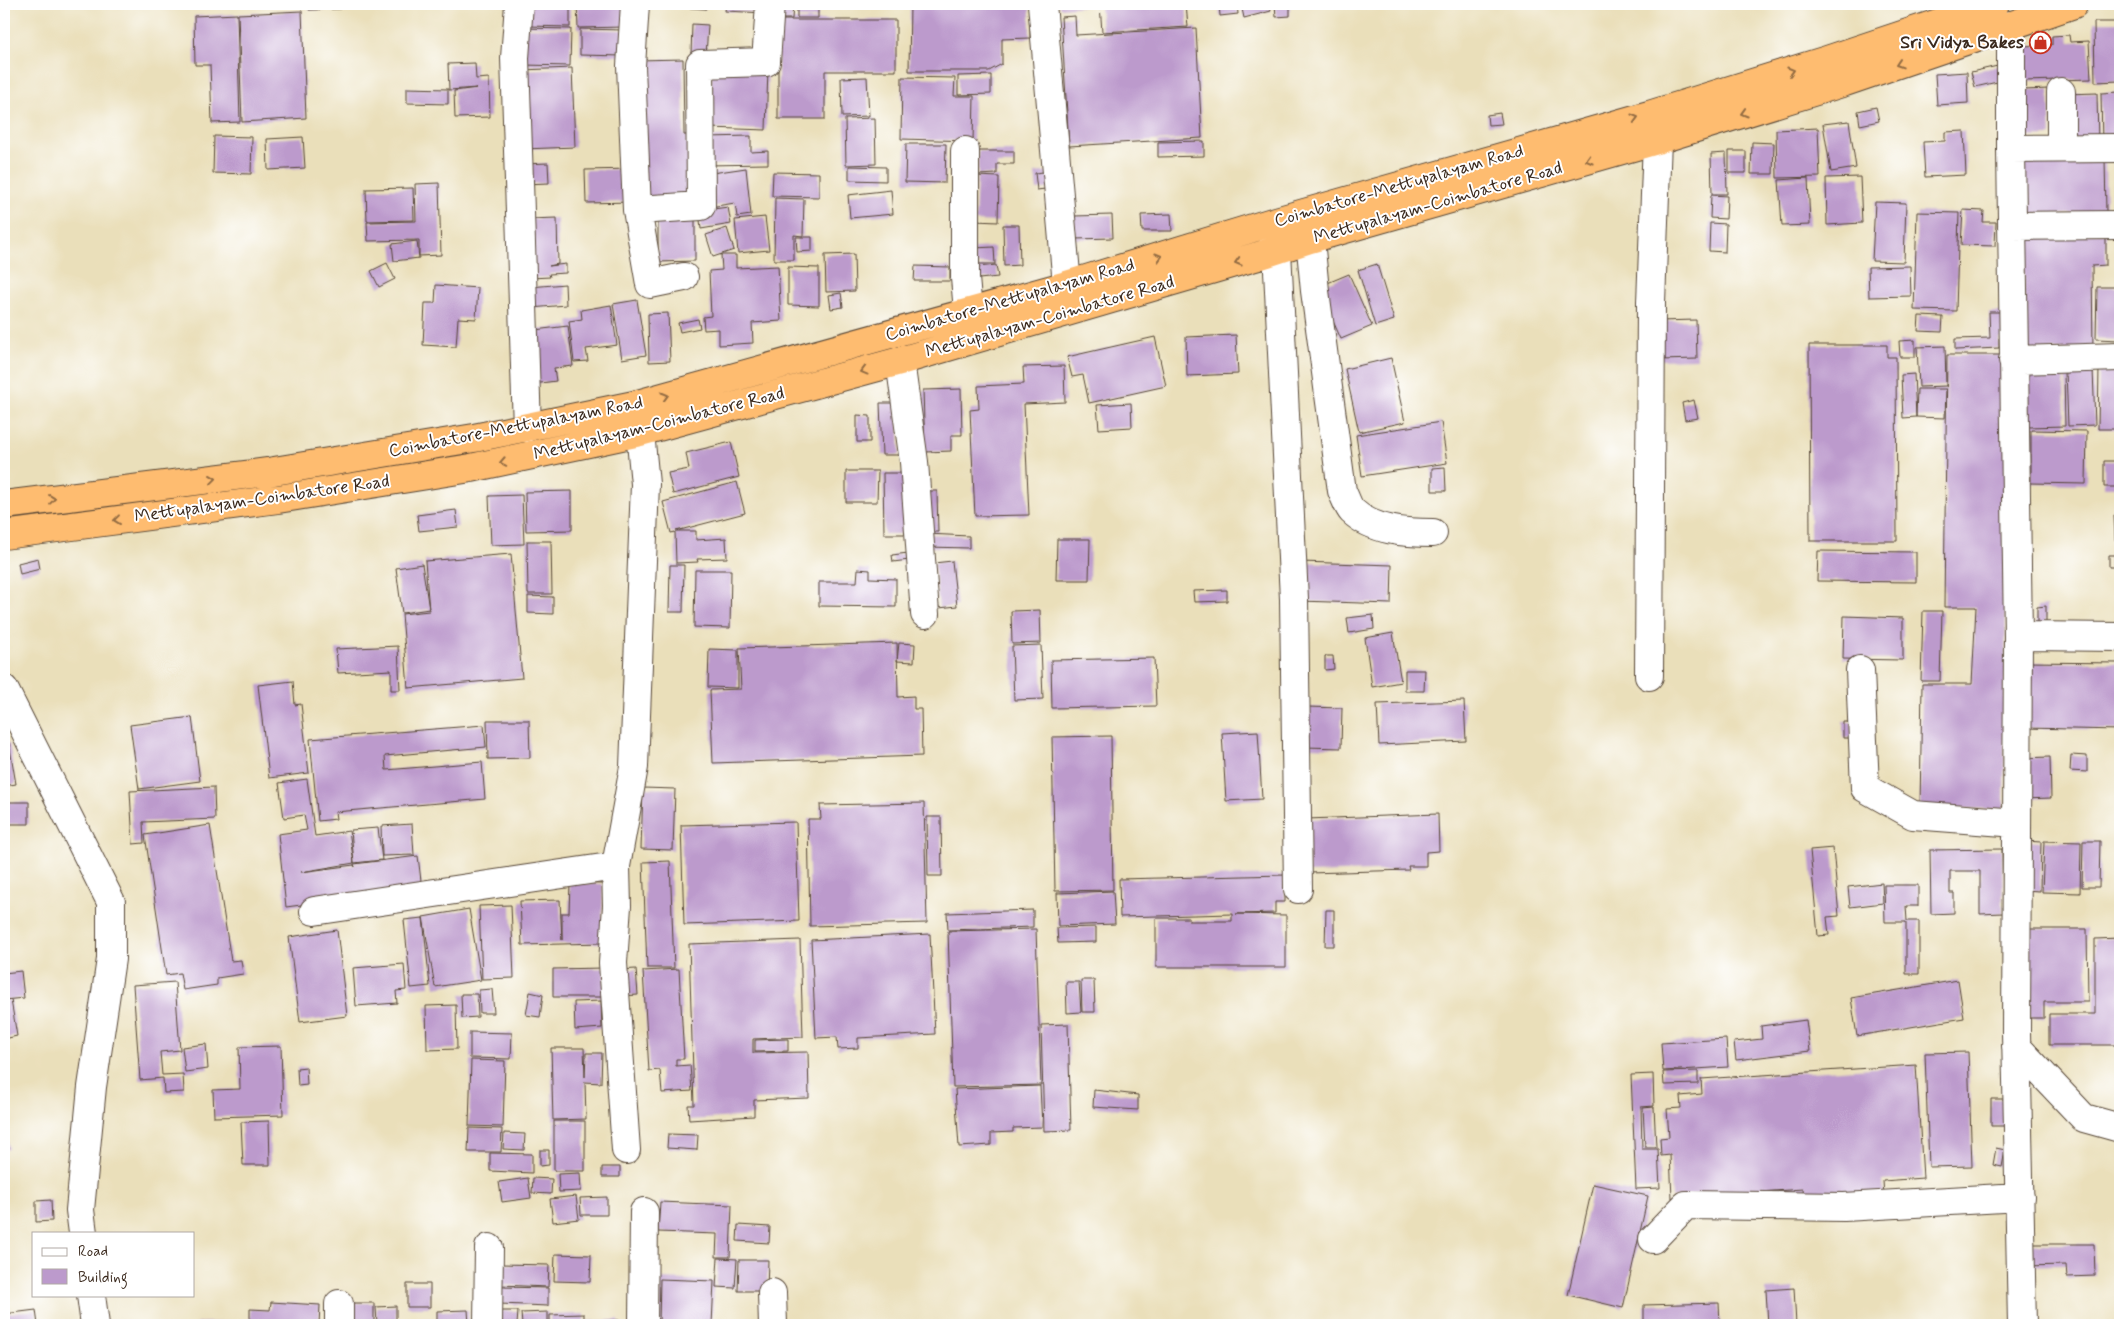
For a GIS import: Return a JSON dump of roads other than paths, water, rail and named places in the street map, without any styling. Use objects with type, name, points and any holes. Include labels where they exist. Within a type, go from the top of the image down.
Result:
[{"type":"highway","name":"Coimbatore-Mettupalayam Road","points":[[4,506],[268,472],[527,428],[634,405],[1067,285],[1269,223],[1380,206],[1487,161],[1827,60],[1995,4]]},
{"type":"highway","name":"Mettupalayam-Coimbatore Road","points":[[4,535],[278,499],[461,470],[640,432],[900,361],[1277,250],[1310,239],[1380,206],[1494,188],[1657,140],[1845,82],[2074,4]]},
{"type":"highway","points":[[634,405],[640,432]]},
{"type":"street","points":[[519,4],[515,58],[527,428]]},
{"type":"street","points":[[635,4],[631,66],[637,210],[650,284],[684,277]]},
{"type":"street","points":[[637,210],[701,206],[700,64],[766,62],[770,4]]},
{"type":"street","points":[[1042,4],[1067,285]]},
{"type":"street","points":[[2011,25],[2013,360],[2018,636],[2016,1046],[2022,1325]]},
{"type":"street","points":[[2061,92],[2061,148]]},
{"type":"street","points":[[1649,676],[1651,303],[1657,140]]},
{"type":"street","points":[[2011,149],[2118,148]]},
{"type":"street","points":[[965,151],[965,278],[968,311]]},
{"type":"street","points":[[1269,223],[1277,250],[1294,599],[1298,888]]},
{"type":"street","points":[[2012,226],[2120,225]]},
{"type":"street","points":[[1310,239],[1315,291],[1342,491],[1351,511],[1367,521],[1400,533],[1433,533]]},
{"type":"street","points":[[2013,360],[2120,358]]},
{"type":"street","points":[[900,361],[914,462],[925,614]]},
{"type":"street","points":[[626,1150],[613,963],[617,906],[616,866],[634,767],[645,484],[640,432]]},
{"type":"street","points":[[2018,636],[2120,637]]},
{"type":"street","points":[[1860,670],[1865,788],[1913,815],[2017,824]]},
{"type":"street","points":[[4,689],[112,902],[112,959],[92,1087],[80,1210],[83,1232]]},
{"type":"street","points":[[314,911],[616,866]]},
{"type":"street","points":[[2016,1046],[2084,1118],[2120,1128]]},
{"type":"street","points":[[1653,1239],[1686,1205],[1844,1207],[2020,1197]]},
{"type":"street","points":[[643,1325],[644,1212]]},
{"type":"street","points":[[488,1325],[489,1248]]},
{"type":"street","points":[[772,1293],[773,1325]]},
{"type":"street","points":[[91,1296],[95,1325]]},
{"type":"place","name":"Sri Vidya Bakes","points":[[2040,43]]}]
